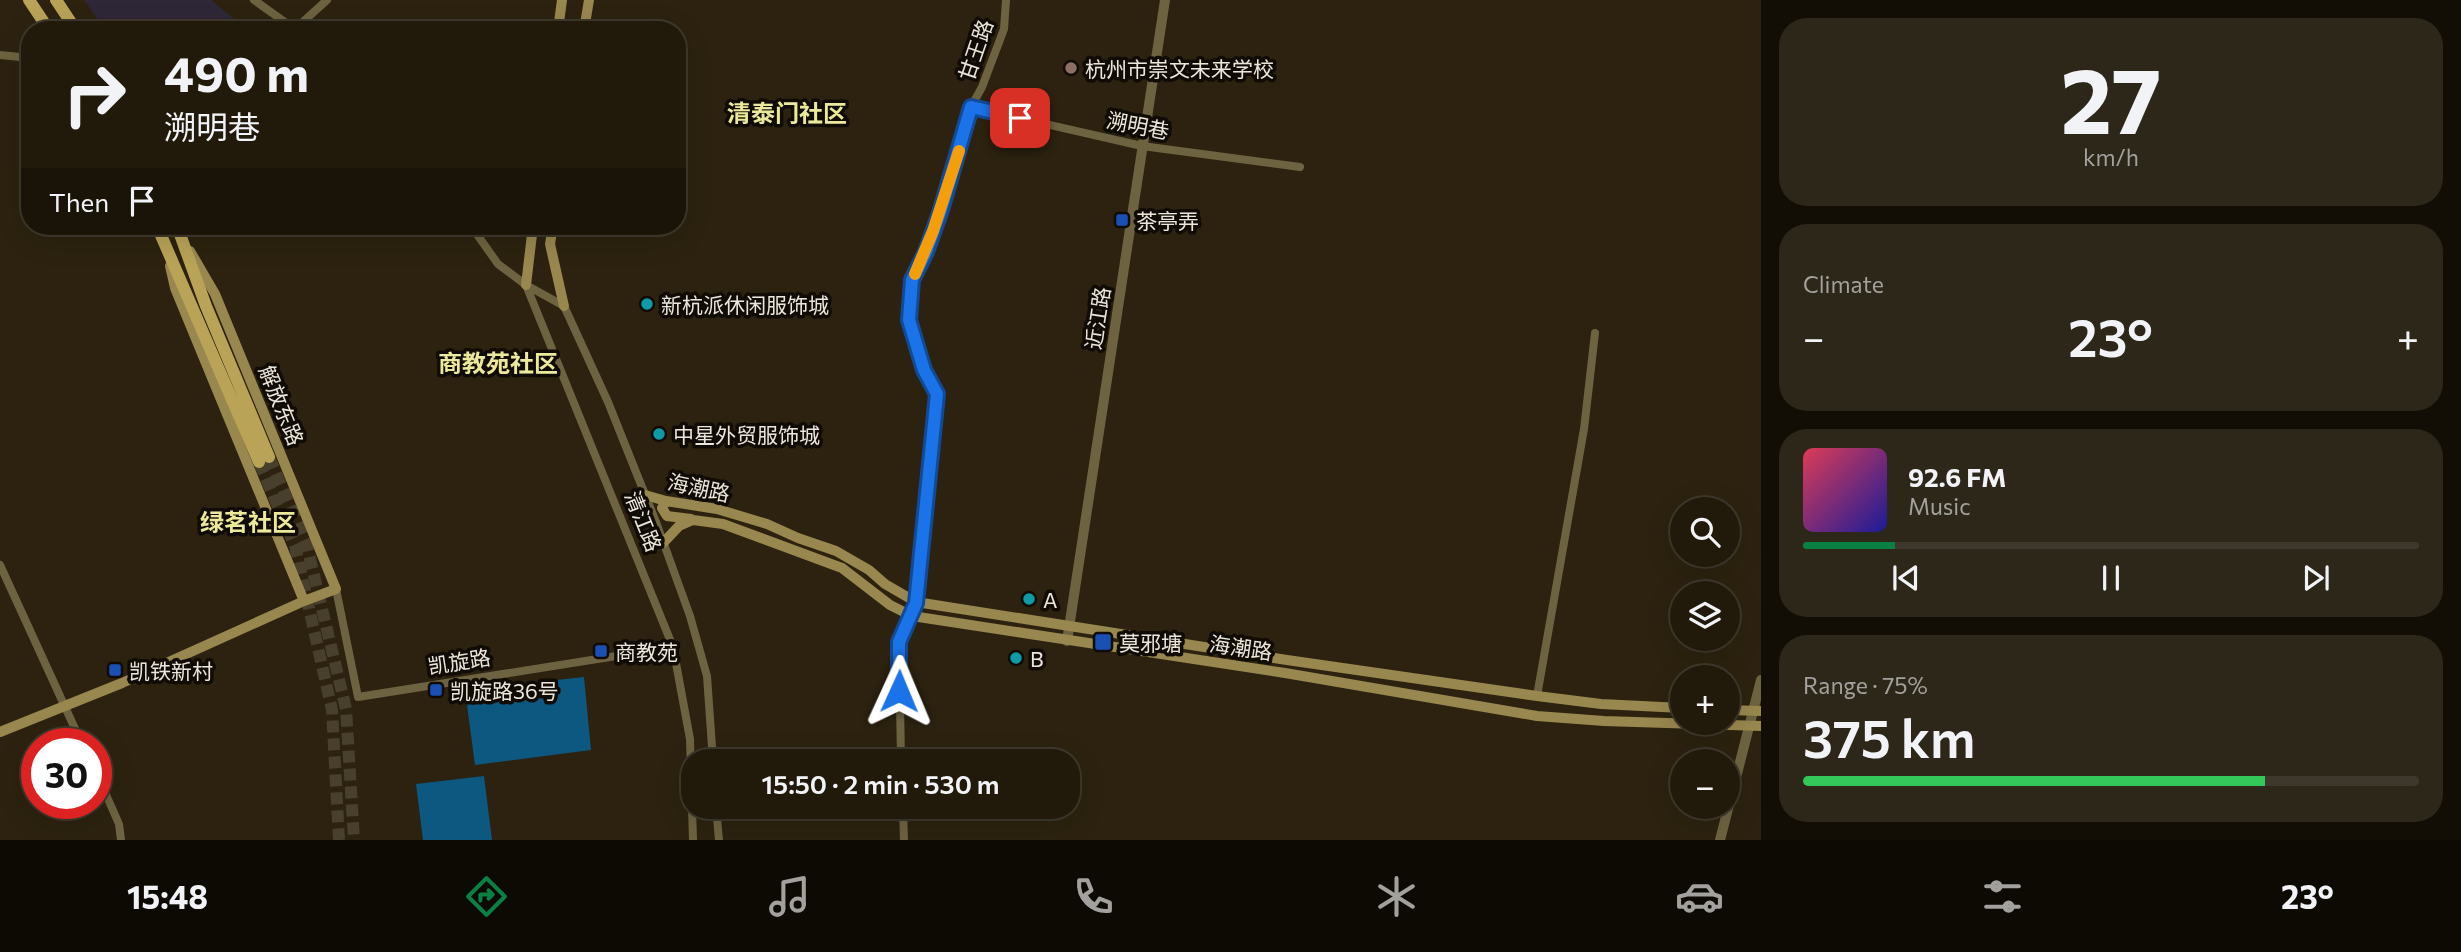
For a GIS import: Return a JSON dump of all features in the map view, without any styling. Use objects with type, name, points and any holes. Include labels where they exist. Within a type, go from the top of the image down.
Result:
[{"type":"main road","points":[[29,0],[43,21]]},
{"type":"main road","points":[[57,0],[70,21]]},
{"type":"main road","points":[[559,21],[562,0]]},
{"type":"main road","points":[[586,21],[589,0]]},
{"type":"main road","name":"解放东路","points":[[161,235],[264,460],[183,239]]},
{"type":"main road","name":"解放东路","points":[[181,235],[215,294],[336,590]]},
{"type":"main road","name":"清江路","points":[[526,285],[533,235]]},
{"type":"main road","name":"清江路","points":[[552,235],[550,244],[564,306]]},
{"type":"main road","name":"解放东路","points":[[166,246],[175,288],[304,601]]},
{"type":"main road","name":"海潮路","points":[[645,495],[717,509],[767,524],[836,551],[916,603],[1537,696],[1601,704],[1670,707]]},
{"type":"main road","points":[[666,501],[663,508],[667,516],[693,520]]},
{"type":"main road","name":"海潮路","points":[[663,543],[679,526],[693,520],[723,524],[842,568],[890,605],[912,616],[1285,673],[1537,716],[1756,726]]},
{"type":"main road","points":[[0,732],[64,708],[304,601],[336,590]]},
{"type":"street","points":[[254,0],[284,21]]},
{"type":"street","points":[[304,21],[327,0]]},
{"type":"street","name":"甘王路","points":[[901,749],[899,642],[916,603],[937,394],[915,345],[909,320],[909,299],[912,280],[926,252],[941,210],[971,107],[982,87],[1004,29],[1006,0]]},
{"type":"street","name":"近江路","points":[[1067,641],[1165,0]]},
{"type":"street","points":[[0,55],[21,57]]},
{"type":"street","name":"溯明巷","points":[[971,107],[1142,146],[1300,167]]},
{"type":"street","points":[[477,235],[498,264],[526,285],[564,306]]},
{"type":"street","name":"清江路","points":[[526,285],[673,646],[690,739],[693,840]]},
{"type":"street","name":"清江路","points":[[564,306],[608,402],[690,616],[707,676],[712,749]]},
{"type":"street","points":[[1537,696],[1584,429],[1595,333]]},
{"type":"street","points":[[0,565],[74,728]]},
{"type":"street","name":"凯旋路","points":[[336,590],[358,697],[673,646]]},
{"type":"street","points":[[1720,840],[1756,726],[1761,680]]},
{"type":"street","points":[[112,808],[119,824],[121,840]]},
{"type":"street","points":[[717,819],[719,840]]},
{"type":"street","points":[[903,819],[904,840]]},
{"type":"shaded area","points":[[84,0],[211,0],[237,21],[99,21]]},
{"type":"water","points":[[584,677],[591,750],[475,765],[465,690]]},
{"type":"water","points":[[484,776],[492,840],[423,840],[416,784]]},
{"type":"tunnel","points":[[269,457],[307,546],[346,709],[354,840]]},
{"type":"tunnel","points":[[259,462],[295,546],[332,710],[339,840]]},
{"type":"slow traffic","points":[[915,274],[926,252],[959,151]]},
{"type":"place","name":"杭州市崇文未来学校","points":[[1071,68]]},
{"type":"place","name":"茶亭弄","points":[[1122,220]]},
{"type":"place","name":"新杭派休闲服饰城","points":[[647,304]]},
{"type":"place","name":"中星外贸服饰城","points":[[659,434]]},
{"type":"place","name":"A","points":[[1029,599]]},
{"type":"place","name":"莫邪塘","points":[[1103,642]]},
{"type":"place","name":"商教苑","points":[[601,651]]},
{"type":"place","name":"B","points":[[1016,658]]},
{"type":"place","name":"凯铁新村","points":[[115,670]]},
{"type":"place","name":"凯旋路36号","points":[[436,690]]},
{"type":"district","name":"清泰门社区","points":[[787,112]]},
{"type":"district","name":"商教苑社区","points":[[498,362]]},
{"type":"district","name":"绿茗社区","points":[[248,521]]},
{"type":"route","points":[[899,691],[899,642],[916,603],[937,394],[924,370],[909,320],[912,280],[926,252],[941,210],[971,107],[1020,118]]}]
